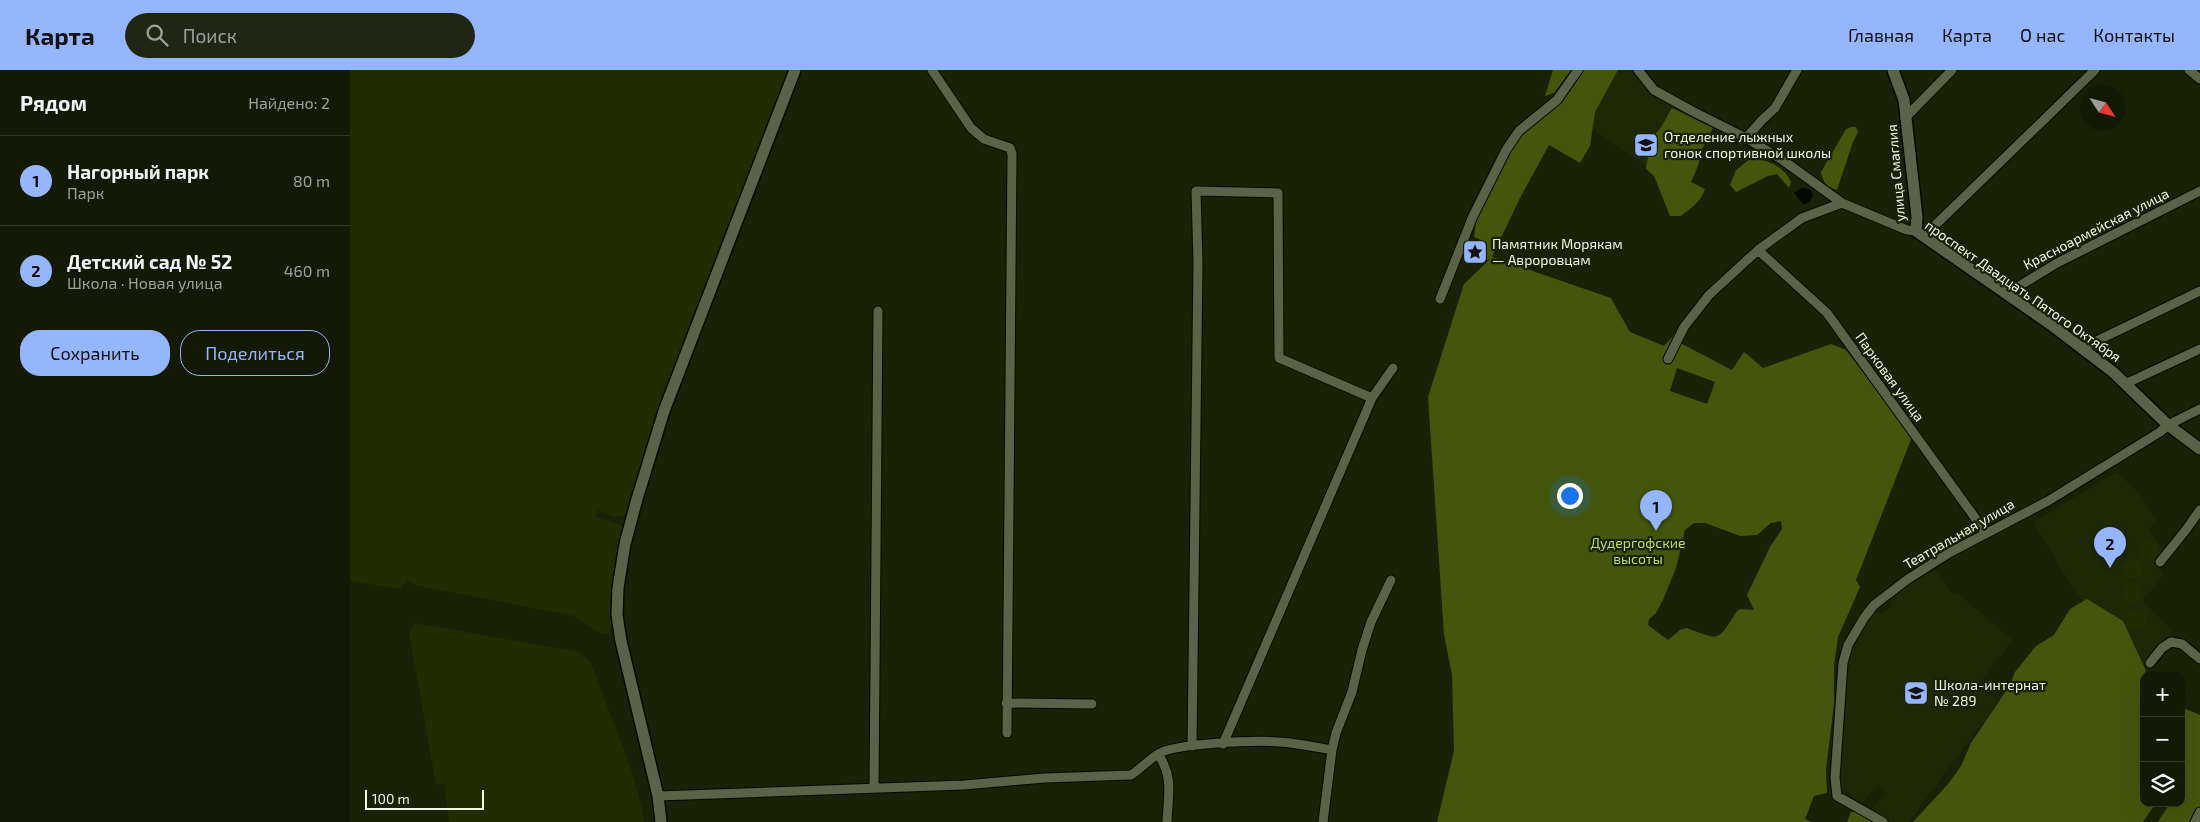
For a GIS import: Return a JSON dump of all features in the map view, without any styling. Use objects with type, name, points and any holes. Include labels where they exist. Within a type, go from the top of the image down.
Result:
[{"type":"street","points":[[661,822],[658,796],[621,641],[617,615],[620,568],[637,499],[664,411],[795,70]]},
{"type":"street","points":[[932,70],[971,128],[984,139],[1010,148],[1012,154],[1006,703],[1008,733]]},
{"type":"street","points":[[1440,299],[1472,216],[1506,150],[1519,131],[1557,100],[1578,70]]},
{"type":"street","name":"проспект Двадцать Пятого Октября","points":[[1638,70],[1654,90],[1692,112],[1746,138],[1784,161],[1842,203],[1920,234],[2082,348],[2126,384],[2168,425],[2200,449]]},
{"type":"street","points":[[1746,138],[1775,108],[1797,70]]},
{"type":"street","points":[[1892,70],[1904,100],[1906,117]]},
{"type":"street","name":"улица Смаглия","points":[[1920,234],[1906,117],[1952,70]]},
{"type":"street","points":[[1920,234],[2095,70]]},
{"type":"street","points":[[2189,70],[2200,79]]},
{"type":"street","points":[[1192,746],[1198,273],[1196,191],[1278,193],[1279,358],[1372,398]]},
{"type":"street","name":"Красноармейская улица","points":[[2006,294],[2050,267],[2200,191]]},
{"type":"street","points":[[1668,359],[1684,327],[1709,295],[1758,250],[1802,218],[1842,203]]},
{"type":"street","name":"Парковая улица","points":[[1758,250],[1827,313],[1986,533]]},
{"type":"street","points":[[2082,348],[2200,291]]},
{"type":"street","points":[[874,788],[878,311]]},
{"type":"street","points":[[2126,384],[2200,349]]},
{"type":"street","points":[[1223,744],[1372,398],[1393,368]]},
{"type":"street","name":"Театральная улица","points":[[1883,822],[1837,796],[1835,778],[1839,747],[1843,664],[1848,645],[1864,618],[1874,605],[1908,579],[1949,553],[2048,501],[2160,432],[2168,425],[2200,409]]},
{"type":"street","points":[[2160,562],[2186,531],[2200,510]]},
{"type":"street","points":[[1323,822],[1332,750],[1339,724],[1352,692],[1371,622],[1391,580]]},
{"type":"street","points":[[2150,663],[2162,648],[2171,642],[2182,644],[2200,659]]},
{"type":"street","points":[[1006,703],[1092,704]]},
{"type":"street","points":[[658,796],[964,785],[1046,778],[1131,775],[1158,754],[1175,747],[1277,742],[1332,750]]},
{"type":"street","points":[[1158,754],[1167,767],[1169,785],[1167,822]]},
{"type":"street","points":[[2195,822],[2200,812]]},
{"type":"shaded area","points":[[350,70],[790,70],[628,510],[623,516],[613,517],[597,510],[596,517],[622,525],[623,533],[612,599],[612,624],[609,634],[596,631],[574,616],[414,585],[408,580],[399,589],[350,581]]},
{"type":"shaded area","name":"Отделение лыжных гонок спортивной школы","points":[[1582,70],[1631,70],[1646,88],[1695,115],[1660,175],[1557,106]]},
{"type":"shaded area","points":[[1802,188],[1810,189],[1813,195],[1810,201],[1804,205],[1794,193]]},
{"type":"shaded area","points":[[2116,472],[2140,494],[2158,521],[2149,528],[2164,552],[2153,563],[2164,573],[2143,601],[2173,630],[2151,655],[2143,668],[2124,654],[2072,587],[2033,522]]},
{"type":"shaded area","points":[[2145,542],[2153,542],[2159,548],[2159,556],[2153,562],[2145,562],[2139,556],[2139,548]]},
{"type":"shaded area","points":[[2129,559],[2137,559],[2143,565],[2143,573],[2137,579],[2129,579],[2123,573],[2123,565]]},
{"type":"shaded area","name":"Школа-интернат № 289","points":[[1933,567],[1952,593],[1956,592],[2013,640],[1977,686],[1998,701],[1909,822],[1874,822],[1866,817],[1886,792],[1877,787],[1862,803],[1842,788],[1839,781],[1846,664],[1852,645],[1873,614],[1881,613],[1891,607],[1891,598]]},
{"type":"shaded area","points":[[2128,583],[2136,583],[2142,589],[2142,597],[2136,603],[2128,603],[2122,597],[2122,589]]},
{"type":"shaded area","points":[[2133,608],[2141,608],[2147,614],[2147,622],[2141,628],[2133,628],[2127,622],[2127,614]]},
{"type":"shaded area","points":[[414,623],[580,652],[591,663],[629,763],[644,822],[449,822],[444,783],[436,785],[409,633]]},
{"type":"green space","points":[[1553,70],[1571,70],[1554,93],[1545,96]]},
{"type":"green space","name":"Дудергофские высоты","points":[[1583,70],[1618,70],[1595,112],[1590,146],[1580,163],[1549,145],[1520,198],[1492,257],[1611,298],[1630,332],[1664,346],[1675,334],[1682,344],[1732,370],[1744,352],[1763,368],[1831,344],[1846,350],[1912,437],[1856,580],[1860,587],[1838,637],[1834,666],[1834,704],[1826,769],[1827,793],[1814,796],[1805,819],[1811,822],[1437,822],[1454,751],[1452,675],[1444,635],[1428,397],[1464,284],[1490,259],[1479,262],[1486,242],[1474,237],[1475,213],[1519,132],[1559,104]],"holes":[[[1677,368],[1715,382],[1707,404],[1670,391]],[[1781,521],[1782,529],[1770,547],[1747,595],[1754,610],[1741,609],[1737,611],[1726,629],[1717,636],[1712,637],[1687,628],[1680,630],[1668,640],[1648,625],[1649,619],[1656,613],[1663,600],[1676,568],[1685,530],[1694,523],[1705,523],[1740,536],[1757,535],[1771,523]]]},
{"type":"green space","points":[[1672,108],[1713,128],[1701,151],[1698,166],[1691,182],[1705,189],[1698,201],[1681,216],[1670,216],[1654,176],[1646,169],[1649,151],[1638,145],[1637,141],[1655,135]]},
{"type":"green space","points":[[1856,127],[1858,132],[1837,190],[1826,184],[1821,172],[1846,129]]},
{"type":"green space","points":[[1750,159],[1763,160],[1779,168],[1788,176],[1791,182],[1789,188],[1777,174],[1768,176],[1736,192],[1730,185],[1736,170]]},
{"type":"green space","points":[[2087,599],[2123,621],[2146,671],[2140,672],[2140,807],[2153,807],[2143,822],[1913,822],[1948,784],[1961,766],[1971,743],[2010,685],[2015,672],[2036,646],[2054,635],[2070,609]]},
{"type":"green space","points":[[2185,709],[2200,715],[2200,809],[2189,822],[2158,822],[2167,807],[2185,807]]},
{"type":"green space","points":[[1851,812],[1860,812],[1878,822],[1847,822]]},
{"type":"place","name":"Отделение лыжных гонок спортивной школы","points":[[1646,145]]},
{"type":"place","name":"Памятник Морякам — Авроровцам","points":[[1475,252]]},
{"type":"place","name":"Нагорный парк","points":[[1656,531]]},
{"type":"place","name":"Детский сад № 52","points":[[2110,568]]},
{"type":"place","name":"Школа-интернат № 289","points":[[1916,693]]}]
